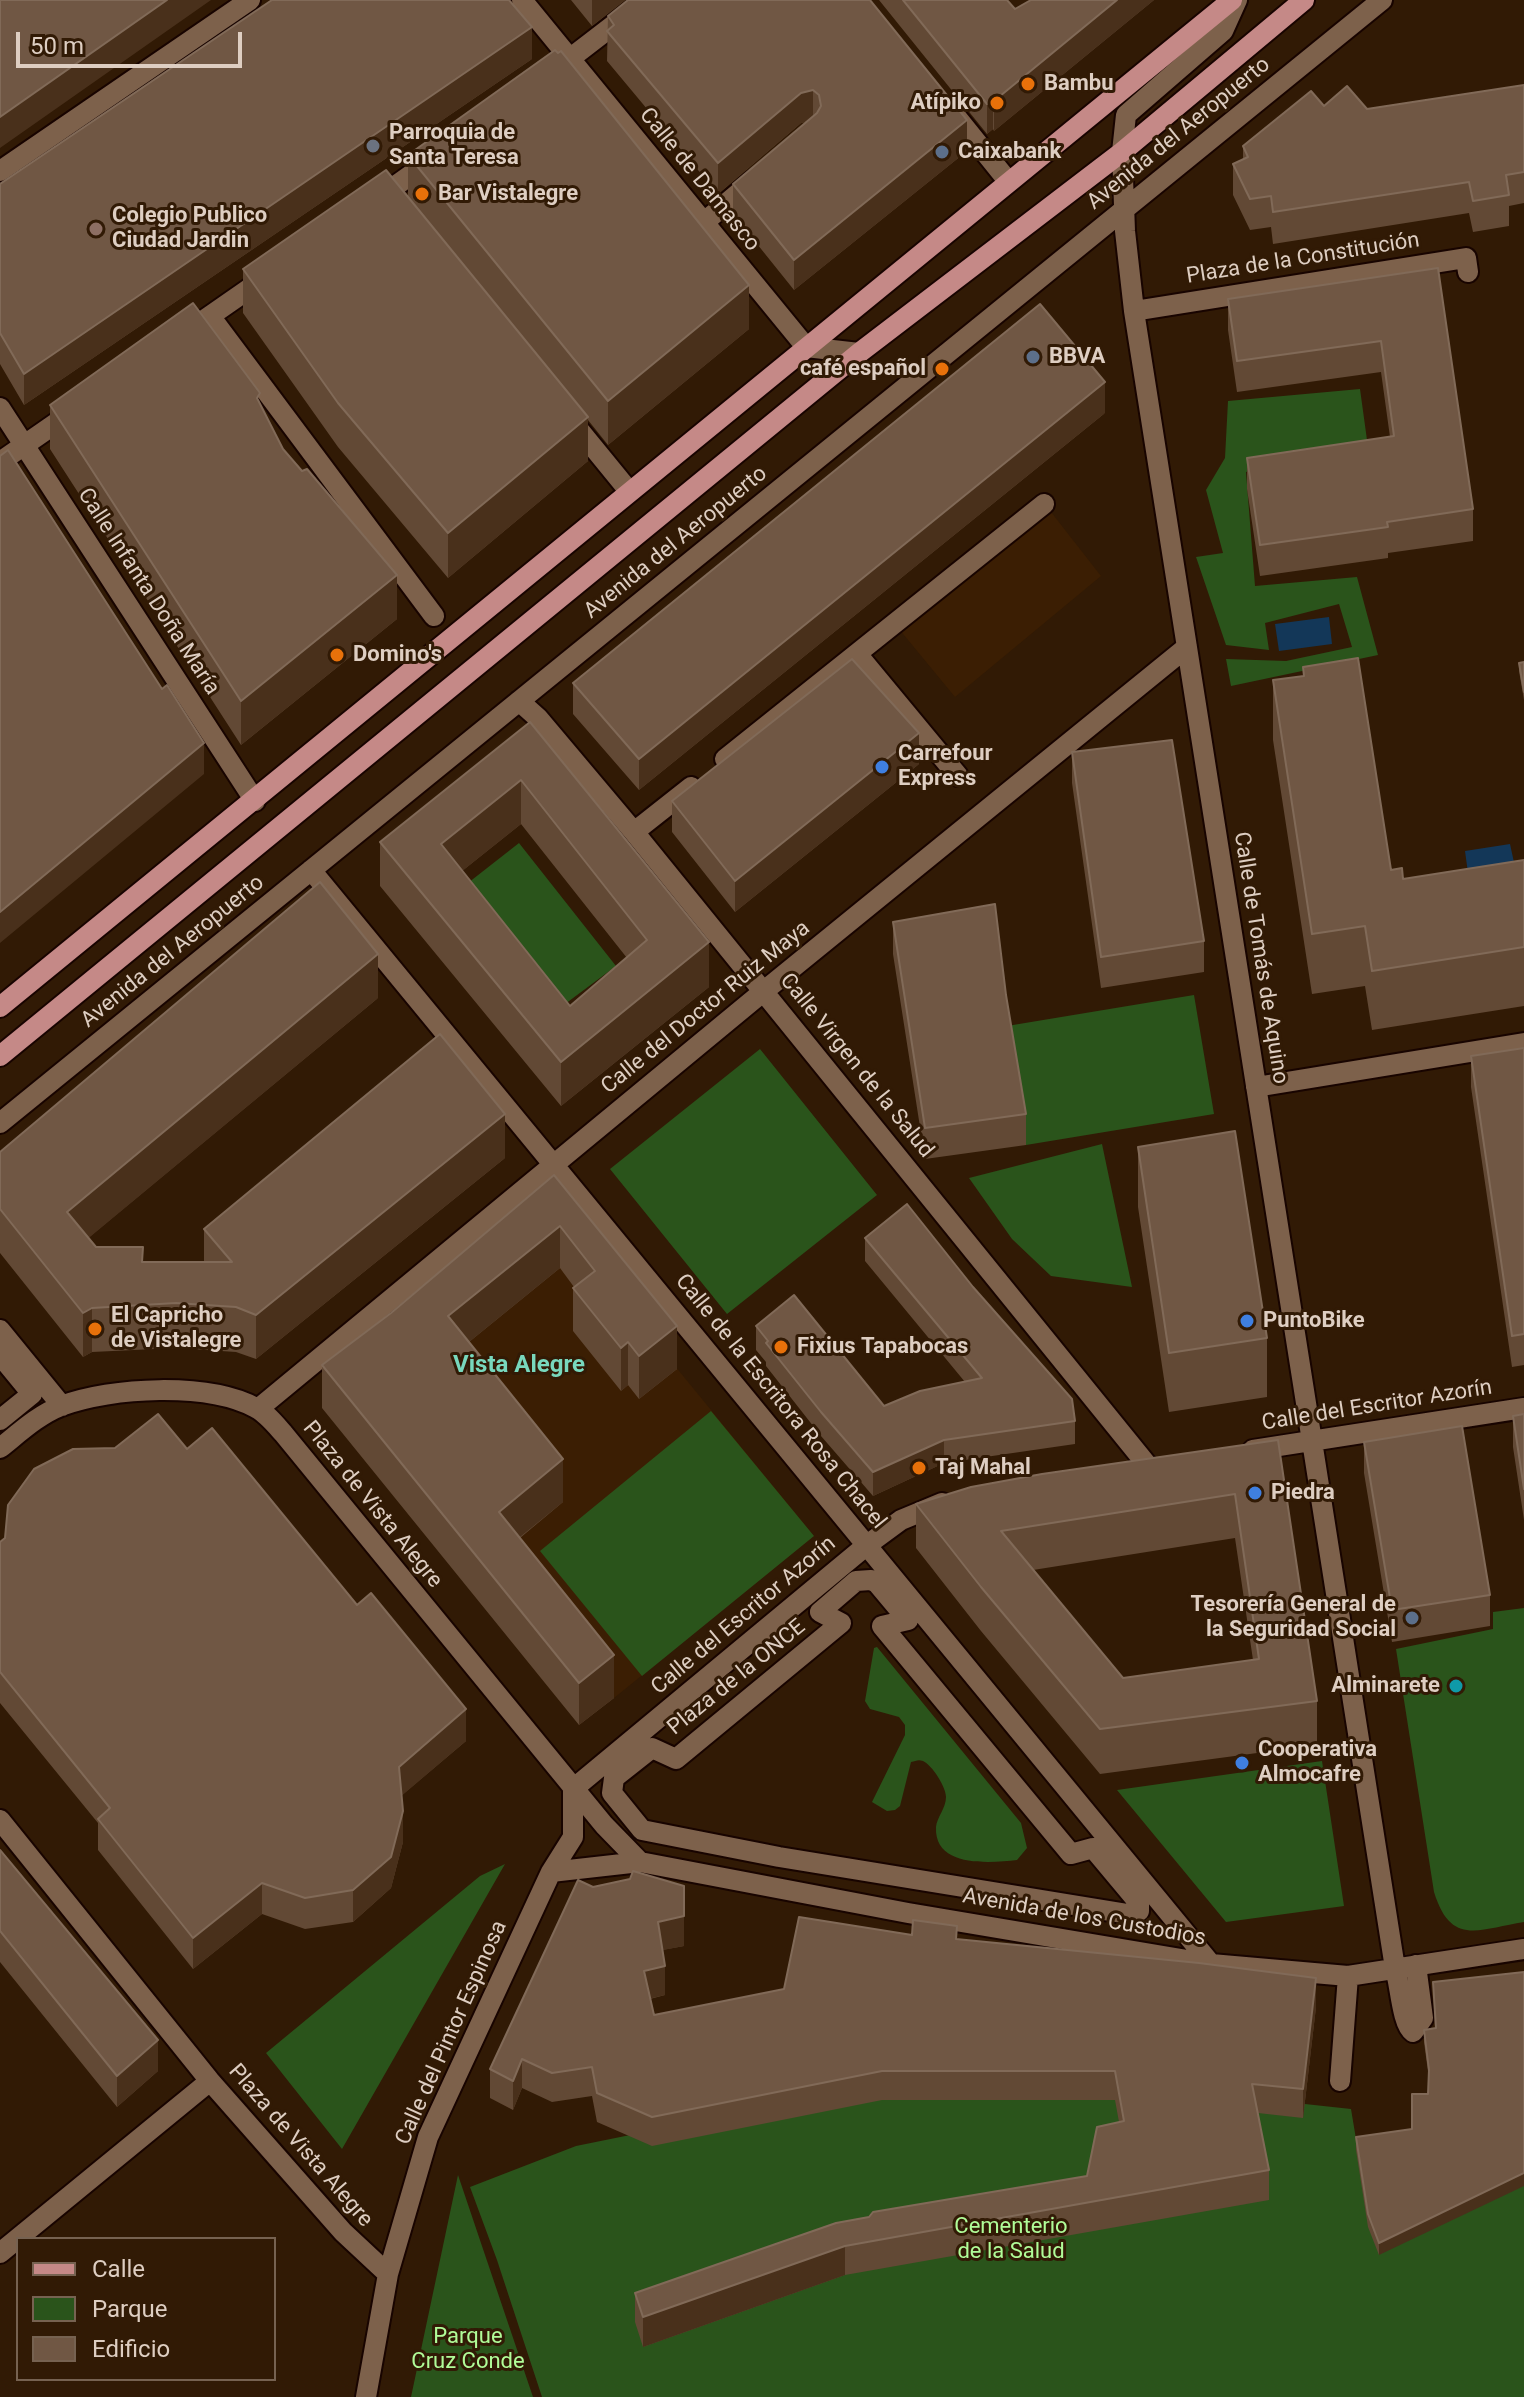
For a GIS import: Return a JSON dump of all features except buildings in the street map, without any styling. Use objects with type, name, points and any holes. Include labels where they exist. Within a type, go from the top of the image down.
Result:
[{"type":"main road","points":[[0,1007],[1008,181],[1235,0]]},
{"type":"main road","name":"Avenida del Aeropuerto","points":[[0,1056],[859,353],[1122,152],[1304,0]]},
{"type":"street","points":[[0,171],[250,0]]},
{"type":"street","name":"Calle de Damasco","points":[[522,0],[702,224],[806,347]]},
{"type":"street","points":[[534,86],[646,0]]},
{"type":"street","name":"Calle de Tomás de Aquino","points":[[1235,0],[1223,31],[1130,110],[1124,123],[1122,152],[1124,209],[1134,311],[1395,1968],[1406,2023],[1413,2032],[1423,2018],[1416,1965]]},
{"type":"street","name":"Avenida del Aeropuerto","points":[[0,1123],[1382,0]]},
{"type":"street","points":[[939,96],[1008,181]]},
{"type":"street","points":[[361,210],[391,199],[448,148]]},
{"type":"street","points":[[702,224],[774,164]]},
{"type":"street","name":"Plaza de la Constitución","points":[[1134,311],[1466,258],[1468,272]]},
{"type":"street","points":[[173,342],[285,263]]},
{"type":"street","points":[[210,316],[434,616]]},
{"type":"street","points":[[806,347],[859,353]]},
{"type":"street","points":[[0,462],[86,402]]},
{"type":"street","name":"Calle Infanta Doña María","points":[[0,408],[255,801]]},
{"type":"street","points":[[562,409],[629,491]]},
{"type":"street","points":[[634,832],[1044,504]]},
{"type":"street","name":"Calle del Doctor Ruiz Maya","points":[[258,1409],[1187,647]]},
{"type":"street","points":[[857,654],[958,776]]},
{"type":"street","name":"Calle Virgen de la Salud","points":[[519,701],[538,718],[764,991],[1140,1468],[1172,1462]]},
{"type":"street","name":"Calle de la Escritora Rosa Chacel","points":[[311,870],[1211,1964]]},
{"type":"street","points":[[1256,1087],[1524,1043]]},
{"type":"street","points":[[0,1330],[62,1406]]},
{"type":"street","points":[[0,1355],[32,1394],[0,1420]]},
{"type":"street","name":"Plaza de Vista Alegre","points":[[0,1448],[33,1421],[62,1406],[144,1391],[178,1389],[212,1392],[258,1409],[283,1433],[573,1789]]},
{"type":"street","name":"Calle del Escritor Azorín","points":[[1234,1453],[1524,1408]]},
{"type":"street","name":"Calle del Escritor Azorín","points":[[573,1789],[867,1545],[901,1520],[965,1494]]},
{"type":"street","name":"Plaza de la ONCE","points":[[871,1580],[908,1620],[882,1626],[1071,1854],[1093,1848],[1139,1903],[1139,1911],[1134,1915],[793,1860],[642,1830],[612,1793],[612,1782],[652,1748],[676,1759],[841,1623],[820,1612],[856,1581],[871,1580]]},
{"type":"street","points":[[573,1789],[640,1862]]},
{"type":"street","name":"Calle del Pintor Espinosa","points":[[366,2397],[388,2274],[428,2137],[551,1872],[573,1837],[573,1789]]},
{"type":"street","name":"Plaza de Vista Alegre","points":[[0,1820],[210,2081],[343,2232],[388,2274]]},
{"type":"street","name":"Avenida de los Custodios","points":[[551,1872],[640,1862],[908,1913],[1211,1964],[1348,1976],[1524,1949]]},
{"type":"street","points":[[1340,2081],[1348,1976]]},
{"type":"street","points":[[20,2237],[210,2081]]},
{"type":"street","points":[[0,2253],[16,2240]]},
{"type":"shaded area","points":[[1051,512],[1101,576],[955,697],[899,629]]},
{"type":"shaded area","points":[[554,1218],[814,1536],[614,1698],[359,1380]]},
{"type":"green space","points":[[1360,389],[1367,440],[1246,472],[1255,586],[1357,577],[1378,655],[1231,686],[1226,659],[1286,661],[1352,647],[1339,604],[1265,623],[1269,650],[1226,645],[1196,557],[1223,553],[1206,490],[1225,458],[1228,401]]},
{"type":"green space","points":[[519,843],[616,966],[557,1010],[459,890]]},
{"type":"green space","points":[[1194,995],[1214,1114],[1026,1145],[1007,1026]]},
{"type":"green space","points":[[760,1049],[877,1195],[727,1314],[610,1169]]},
{"type":"green space","points":[[1102,1144],[1132,1287],[1051,1276],[1012,1239],[969,1178]]},
{"type":"green space","points":[[711,1411],[814,1536],[642,1676],[540,1551]]},
{"type":"green space","points":[[1524,1608],[1524,1922],[1468,1930],[1458,1928],[1449,1921],[1434,1892],[1396,1649],[1493,1629],[1493,1612]]},
{"type":"green space","points":[[877,1647],[1021,1823],[1027,1848],[1017,1860],[979,1862],[954,1856],[944,1850],[936,1827],[946,1797],[941,1782],[923,1761],[911,1762],[900,1806],[887,1811],[872,1802],[905,1735],[905,1725],[899,1717],[870,1709],[865,1701],[874,1648]]},
{"type":"green space","points":[[1322,1761],[1344,1906],[1226,1922],[1117,1790]]},
{"type":"green space","points":[[505,1864],[342,2149],[266,2053],[480,1876]]},
{"type":"green space","name":"Cementerio de la Salud","points":[[891,2082],[1121,2084],[1351,2109],[1358,2151],[1524,2150],[1524,2397],[542,2397],[470,2187],[576,2146]]},
{"type":"green space","name":"Parque Cruz Conde","points":[[458,2175],[533,2397],[411,2397]]},
{"type":"water","points":[[1329,617],[1332,644],[1279,651],[1275,624]]},
{"type":"water","points":[[1510,844],[1515,867],[1468,873],[1465,851]]},
{"type":"place","name":"Bambu","points":[[1028,84]]},
{"type":"place","name":"Atípiko","points":[[997,103]]},
{"type":"place","name":"Parroquia de Santa Teresa","points":[[373,146]]},
{"type":"place","name":"Caixabank","points":[[942,152]]},
{"type":"place","name":"Bar Vistalegre","points":[[422,194]]},
{"type":"place","name":"Colegio Publico Ciudad Jardin","points":[[96,229]]},
{"type":"place","name":"BBVA","points":[[1033,357]]},
{"type":"place","name":"café español","points":[[942,369]]},
{"type":"place","name":"Domino's","points":[[337,655]]},
{"type":"place","name":"Carrefour Express","points":[[882,767]]},
{"type":"place","name":"PuntoBike","points":[[1247,1321]]},
{"type":"place","name":"El Capricho de Vistalegre","points":[[95,1329]]},
{"type":"place","name":"Fixius Tapabocas","points":[[781,1347]]},
{"type":"place","name":"Taj Mahal","points":[[919,1468]]},
{"type":"place","name":"Piedra","points":[[1255,1493]]},
{"type":"place","name":"Tesorería General de la Seguridad Social","points":[[1412,1618]]},
{"type":"place","name":"Alminarete","points":[[1456,1686]]},
{"type":"place","name":"Cooperativa Almocafre","points":[[1242,1763]]},
{"type":"district","name":"Vista Alegre","points":[[519,1366]]}]
